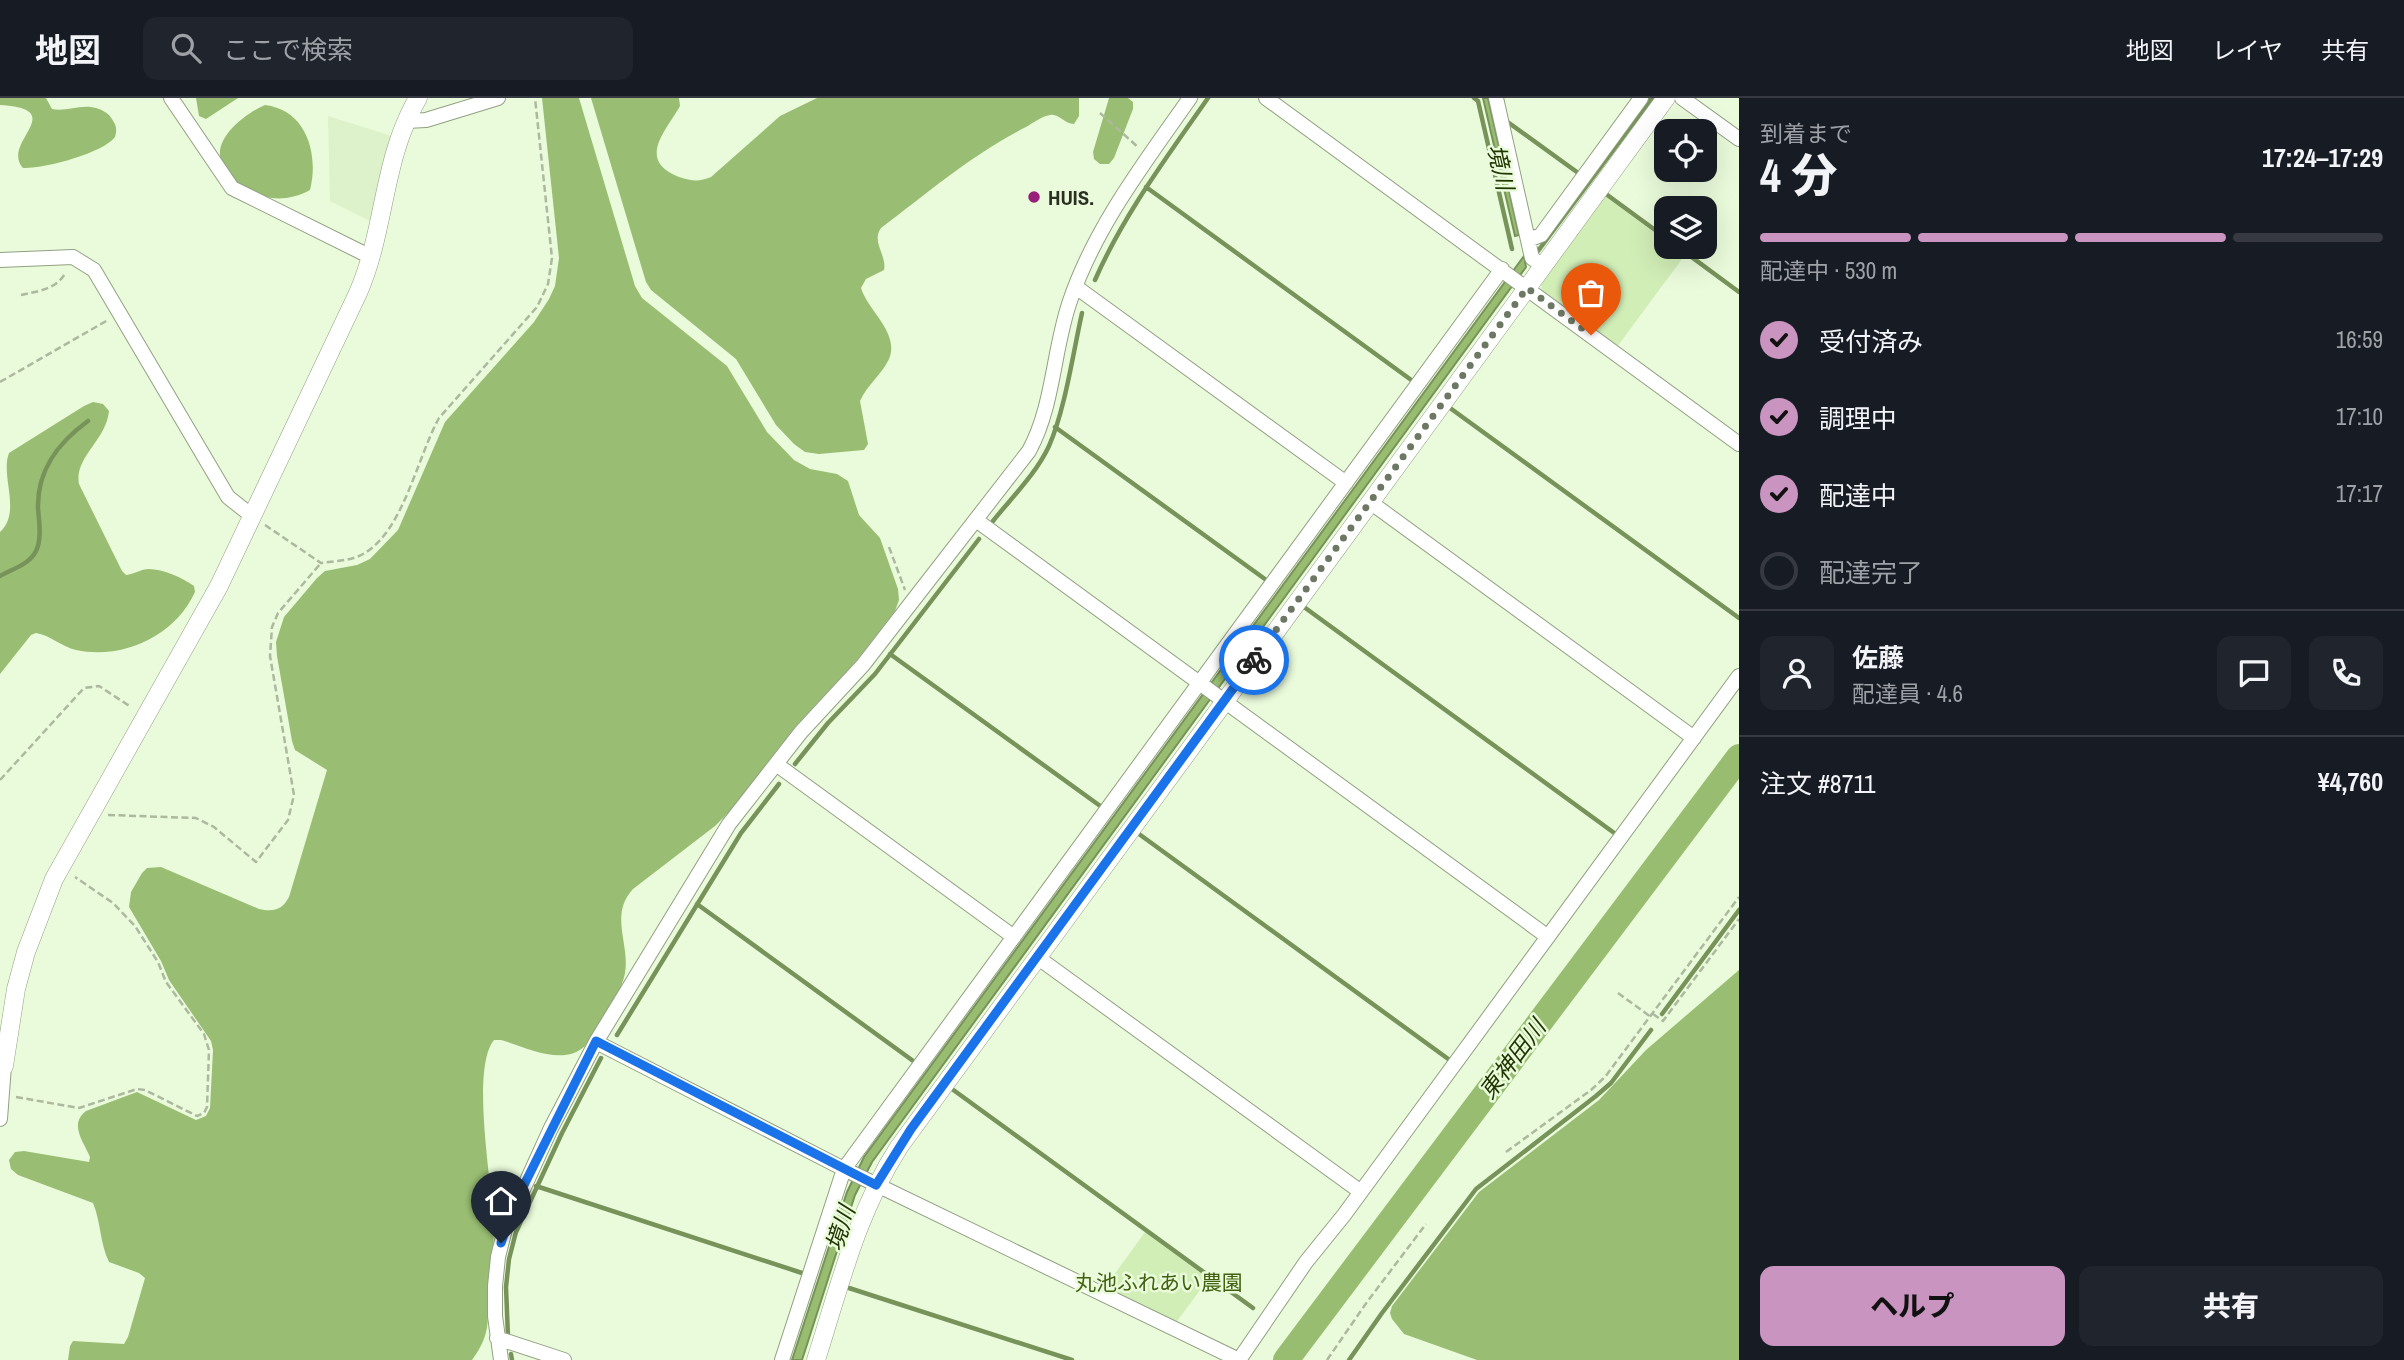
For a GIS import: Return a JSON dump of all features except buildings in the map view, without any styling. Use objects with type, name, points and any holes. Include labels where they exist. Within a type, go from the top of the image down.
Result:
[{"type":"street","points":[[171,98],[232,188],[372,257]]},
{"type":"street","points":[[0,1119],[4,1066],[16,989],[39,915],[60,868],[219,586],[358,293],[372,257],[394,149],[418,98]]},
{"type":"street","points":[[405,121],[426,120],[498,98]]},
{"type":"street","points":[[501,1360],[497,1338],[495,1286],[505,1228],[551,1128],[596,1041],[729,824],[809,723],[863,665],[1022,462],[1035,440],[1043,416],[1067,309],[1076,287],[1107,223],[1190,98]]},
{"type":"street","points":[[1266,98],[1739,444]]},
{"type":"street","points":[[1496,98],[1532,258],[1543,265]]},
{"type":"street","points":[[1528,240],[1541,235],[1641,98]]},
{"type":"street","points":[[816,1360],[871,1182],[1037,957],[1220,699],[1370,502],[1523,285],[1543,265],[1665,98]]},
{"type":"street","points":[[1682,98],[1739,139]]},
{"type":"street","points":[[0,260],[73,257],[94,270],[228,497],[252,516]]},
{"type":"street","points":[[782,1360],[847,1171],[1014,937],[1504,271]]},
{"type":"street","points":[[1076,287],[1346,483]]},
{"type":"street","points":[[1370,502],[1694,738]]},
{"type":"street","points":[[976,520],[1548,937]]},
{"type":"street","points":[[596,1041],[847,1171],[1238,1360],[1306,1262],[1361,1192],[1739,676]]},
{"type":"street","points":[[776,764],[1014,937]]},
{"type":"street","points":[[1037,957],[1361,1192]]},
{"type":"street","points":[[497,1338],[564,1360]]},
{"type":"path","points":[[94,808],[105,814],[118,816],[195,818],[214,827],[256,862],[288,820],[294,794],[270,656],[272,627],[278,613],[321,563],[355,558],[366,553],[392,526],[439,418],[528,317],[543,296],[552,258],[535,98]]},
{"type":"path","points":[[1100,113],[1149,156]]},
{"type":"path","points":[[22,295],[58,284],[65,276],[73,257]]},
{"type":"path","points":[[0,382],[120,314]]},
{"type":"path","points":[[252,516],[321,563]]},
{"type":"path","points":[[889,547],[902,587],[914,598]]},
{"type":"path","points":[[0,780],[84,688],[99,686],[145,718]]},
{"type":"path","points":[[2,1094],[79,1108],[137,1089],[145,1090],[197,1116],[204,1114],[207,1107],[209,1050],[204,1034],[166,982],[158,962],[128,917],[113,903],[60,868]]},
{"type":"path","points":[[1506,1152],[1605,1077],[1739,897]]},
{"type":"path","points":[[1618,993],[1663,1021],[1739,919]]},
{"type":"path","points":[[1327,1360],[1426,1224]]},
{"type":"shaded area","points":[[0,98],[46,98],[52,109],[59,110],[94,107],[109,115],[116,128],[115,137],[99,149],[72,159],[23,168],[18,158],[30,129],[30,113],[20,108],[0,105]]},
{"type":"shaded area","points":[[196,98],[238,98],[206,119],[199,116]]},
{"type":"shaded area","points":[[542,98],[579,98],[635,286],[642,298],[727,366],[767,432],[794,460],[810,469],[837,474],[848,481],[859,515],[880,538],[898,589],[899,600],[895,611],[857,660],[795,727],[729,812],[715,826],[633,889],[622,909],[626,962],[623,982],[585,1046],[566,1055],[555,1055],[494,1040],[487,1055],[483,1102],[494,1237],[486,1331],[484,1340],[472,1360],[68,1360],[73,1341],[124,1344],[145,1278],[139,1273],[109,1262],[93,1203],[18,1175],[11,1169],[9,1160],[15,1152],[24,1151],[89,1162],[90,1157],[78,1127],[81,1116],[86,1111],[137,1092],[196,1120],[206,1116],[210,1108],[213,1050],[211,1041],[169,980],[161,961],[129,907],[131,892],[147,868],[161,867],[259,909],[277,909],[289,897],[327,770],[295,750],[276,642],[284,617],[317,578],[325,571],[357,565],[370,559],[398,530],[445,422],[534,322],[549,299],[555,286],[559,258]]},
{"type":"shaded area","points":[[591,98],[679,98],[680,106],[662,135],[657,154],[659,162],[666,170],[679,177],[695,180],[711,177],[780,116],[817,98],[1079,98],[1079,116],[1074,124],[1053,115],[1047,116],[1007,137],[969,161],[881,228],[878,243],[884,270],[866,279],[861,288],[887,331],[891,349],[889,359],[860,401],[868,444],[864,450],[819,454],[805,452],[794,444],[776,425],[736,359],[651,290],[646,282]]},
{"type":"shaded area","points":[[1109,98],[1128,98],[1133,102],[1133,109],[1114,158],[1109,164],[1100,164],[1094,159],[1093,152]]},
{"type":"shaded area","points":[[265,105],[291,115],[307,136],[313,163],[312,177],[310,190],[300,195],[268,198],[257,195],[239,183],[223,164],[221,148],[229,132],[250,113]]},
{"type":"shaded area","points":[[328,116],[392,136],[372,222],[330,201]]},
{"type":"shaded area","points":[[93,402],[103,404],[109,411],[107,422],[81,465],[79,484],[122,571],[126,575],[149,569],[166,572],[194,586],[195,592],[175,621],[146,641],[129,648],[94,652],[76,650],[36,633],[31,635],[0,674],[0,532],[9,514],[9,453]]},
{"type":"shaded area","points":[[1739,970],[1739,1360],[1477,1360],[1404,1334],[1392,1319],[1392,1306],[1479,1192],[1599,1100],[1646,1050]]},
{"type":"green space","points":[[1605,196],[1654,232],[1654,259],[1682,259],[1617,347],[1542,292],[1541,284]]},
{"type":"green space","name":"丸池ふれあい農園","points":[[1145,1232],[1209,1278],[1175,1324],[1103,1290]]},
{"type":"water","name":"境川","points":[[1483,98],[1488,98],[1519,235],[1515,236]]},
{"type":"water","name":"境川","points":[[1524,256],[1526,267],[872,1162],[855,1195],[802,1360],[792,1360],[847,1192],[864,1157]]},
{"type":"waterway","points":[[1095,280],[1133,209],[1208,98]]},
{"type":"waterway","name":"境川","points":[[1474,98],[1478,101],[1512,249]]},
{"type":"waterway","points":[[1538,251],[1652,98]]},
{"type":"waterway","points":[[1509,123],[1581,175]]},
{"type":"waterway","points":[[1146,187],[1414,382]]},
{"type":"waterway","points":[[1606,194],[1654,229]]},
{"type":"waterway","points":[[1694,259],[1739,292]]},
{"type":"waterway","points":[[993,521],[1031,476],[1055,432],[1082,313]]},
{"type":"waterway","points":[[1450,408],[1739,618]]},
{"type":"waterway","points":[[0,576],[25,563],[36,551],[40,536],[38,508],[41,481],[59,447],[88,421]]},
{"type":"waterway","points":[[1055,427],[1269,582]]},
{"type":"waterway","points":[[795,764],[828,723],[875,674],[979,539]]},
{"type":"waterway","points":[[1304,607],[1617,835]]},
{"type":"waterway","points":[[890,654],[1103,808]]},
{"type":"waterway","name":"東神田川","points":[[1286,1360],[1739,757]]},
{"type":"waterway","points":[[617,1035],[741,833],[779,784]]},
{"type":"waterway","points":[[1139,834],[1451,1061]]},
{"type":"waterway","points":[[697,904],[916,1063]]},
{"type":"waterway","points":[[1662,1014],[1739,910]]},
{"type":"waterway","points":[[1349,1360],[1476,1189],[1611,1083],[1651,1030]]},
{"type":"waterway","points":[[508,1337],[506,1287],[516,1232],[562,1133],[601,1058]]},
{"type":"waterway","points":[[952,1089],[1253,1308]]},
{"type":"waterway","points":[[536,1186],[805,1274]]},
{"type":"waterway","points":[[849,1288],[1072,1360]]},
{"type":"waterway","points":[[511,1354],[512,1360]]},
{"type":"way so far","points":[[1254,660],[1527,288],[1591,335]]},
{"type":"place","name":"HUIS.","points":[[1034,197]]},
{"type":"route","points":[[501,1243],[516,1201],[596,1041],[876,1185],[911,1129],[1254,660]]}]
